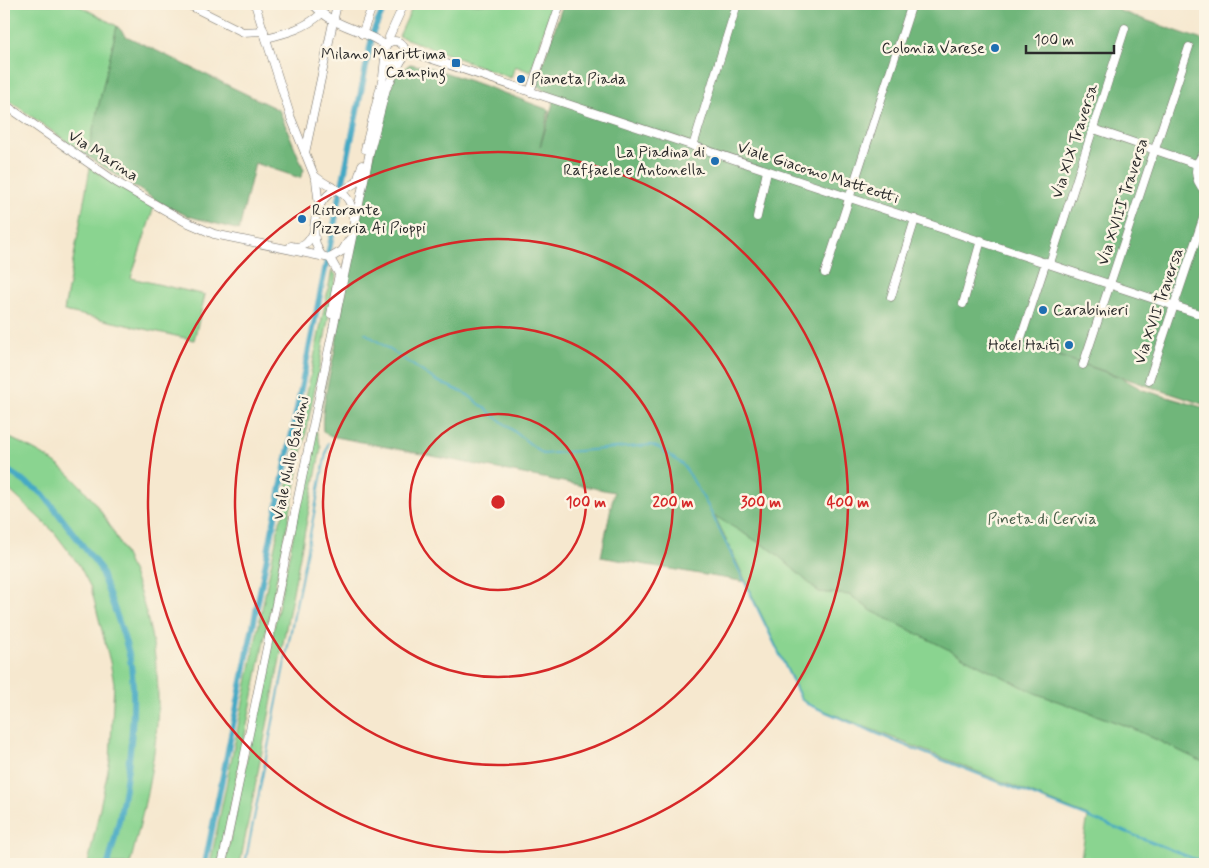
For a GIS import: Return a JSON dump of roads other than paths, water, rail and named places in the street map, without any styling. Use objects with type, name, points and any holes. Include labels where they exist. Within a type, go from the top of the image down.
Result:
[{"type":"street","points":[[187,4],[243,32],[265,35],[294,31],[314,21],[322,13]]},
{"type":"street","points":[[255,4],[291,118],[304,155],[314,174],[319,206],[314,232],[315,246],[339,274],[324,365]]},
{"type":"street","points":[[313,4],[334,23],[388,44],[398,42],[403,56],[390,62],[385,58]]},
{"type":"street","points":[[319,4],[327,4]]},
{"type":"street","points":[[304,155],[337,4]]},
{"type":"street","points":[[363,35],[373,4]]},
{"type":"street","points":[[319,206],[326,196],[354,186],[360,173],[383,77],[384,52],[404,4]]},
{"type":"street","points":[[530,92],[560,4]]},
{"type":"street","points":[[693,146],[737,4]]},
{"type":"street","points":[[824,274],[912,4]]},
{"type":"street","name":"Via XIX Traversa","points":[[1020,341],[1094,129],[1125,28]]},
{"type":"street","name":"Via XVIII Traversa","points":[[1083,365],[1189,47]]},
{"type":"street","name":"Viale Giacomo Matteotti","points":[[403,56],[423,57],[850,199],[1048,262],[1205,316]]},
{"type":"street","name":"Viale Nullo Baldini","points":[[222,864],[324,365],[340,298],[374,133],[386,90],[403,56]]},
{"type":"street","name":"Via Marina","points":[[4,104],[116,182],[192,225],[214,234],[326,257]]},
{"type":"street","points":[[291,118],[296,123],[302,124],[307,122],[312,115]]},
{"type":"street","points":[[1094,129],[1196,164]]},
{"type":"street","points":[[1205,152],[1196,164],[1198,181],[1205,191]]},
{"type":"street","points":[[757,217],[768,171]]},
{"type":"street","points":[[314,174],[339,190],[351,202],[354,228],[342,252],[326,257]]},
{"type":"street","name":"Via XVII Traversa","points":[[1149,380],[1205,213]]},
{"type":"street","points":[[891,297],[915,219]]},
{"type":"street","name":"Via Marina","points":[[192,225],[298,248],[305,245],[314,232]]},
{"type":"street","points":[[963,304],[981,240]]},
{"type":"waterway","points":[[205,864],[373,32],[386,4]]},
{"type":"waterway","points":[[365,333],[435,380],[468,395],[543,454],[651,445],[659,448],[682,464],[709,508],[801,699],[807,704],[899,743],[1205,863]]},
{"type":"waterway","points":[[245,864],[328,443]]},
{"type":"waterway","points":[[4,468],[43,494],[100,568],[130,659],[133,681],[133,707],[129,762],[120,817],[108,864]]},
{"type":"place","name":"Colonia Varese","points":[[995,48]]},
{"type":"place","name":"Milano Marittima Camping","points":[[456,63]]},
{"type":"place","name":"Pianeta Piada","points":[[521,79]]},
{"type":"place","name":"La Piadina di Raffaele e Antonella","points":[[715,161]]},
{"type":"place","name":"Ristorante Pizzeria Ai Pioppi","points":[[302,219]]},
{"type":"place","name":"Carabinieri","points":[[1043,310]]},
{"type":"place","name":"Hotel Haiti","points":[[1069,345]]},
{"type":"park label","name":"Pineta di Cervia","points":[[1042,519]]}]
